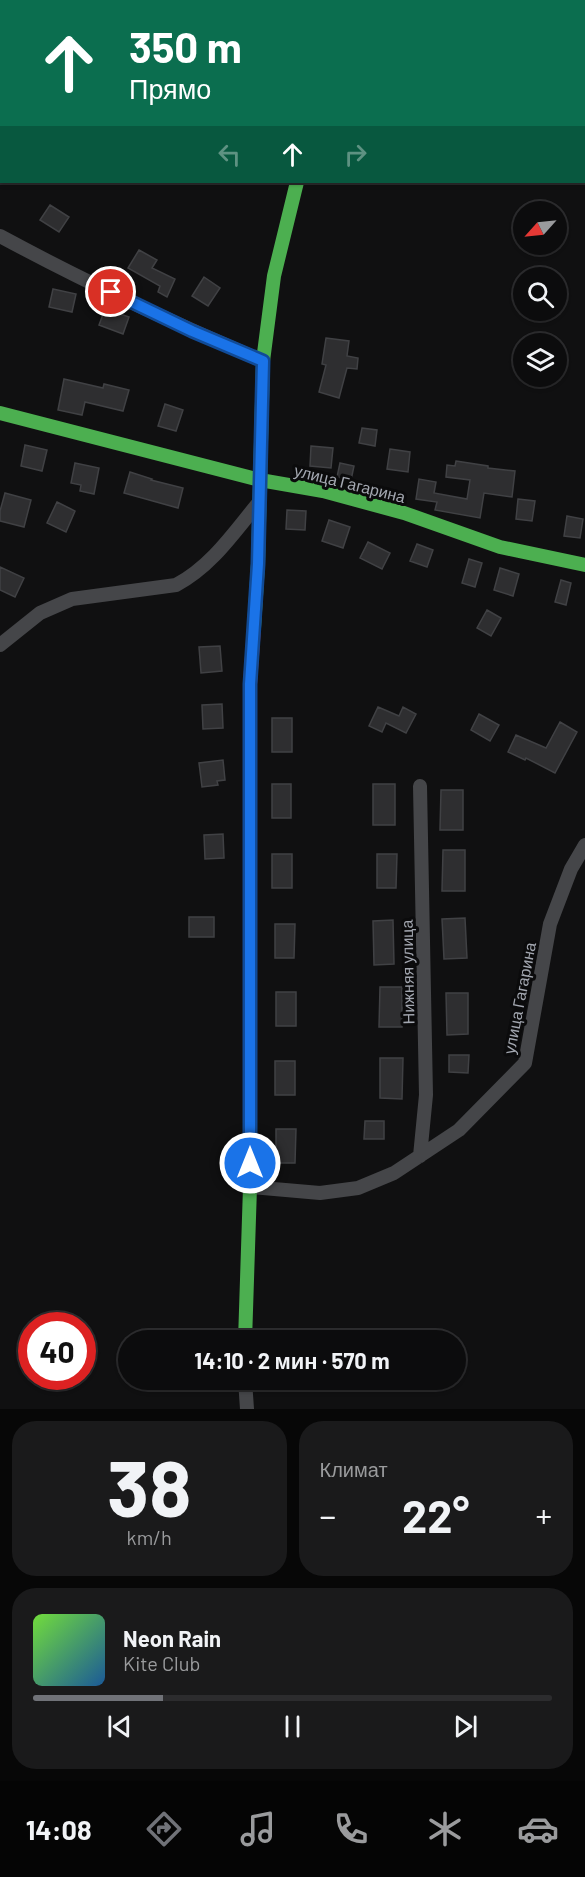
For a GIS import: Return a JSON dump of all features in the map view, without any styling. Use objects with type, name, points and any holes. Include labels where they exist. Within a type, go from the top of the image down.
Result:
[{"type":"street","points":[[246,1330],[250,1187],[250,684],[258,564],[263,361],[274,276],[297,183]]},
{"type":"street","points":[[0,236],[50,263],[192,331],[263,361]]},
{"type":"street","name":"улица Гагарина","points":[[0,414],[260,480],[323,491],[404,513],[500,547],[585,565]]},
{"type":"street","points":[[0,645],[40,613],[72,599],[176,585],[190,578],[212,559],[260,501]]},
{"type":"street","name":"Нижняя улица","points":[[420,786],[426,1095],[420,1156]]},
{"type":"street","name":"улица Гагарина","points":[[250,1187],[320,1193],[358,1188],[394,1173],[459,1130],[525,1064],[550,924],[571,869],[585,844]]},
{"type":"street","points":[[246,1390],[247,1409]]},
{"type":"building","points":[[50,205],[69,217],[59,232],[40,220]]},
{"type":"building","points":[[139,250],[157,260],[152,268],[175,279],[167,297],[158,292],[160,286],[128,268]]},
{"type":"building","points":[[204,277],[220,288],[208,306],[192,296]]},
{"type":"building","points":[[53,289],[76,294],[72,312],[49,307]]},
{"type":"building","points":[[105,309],[129,317],[123,334],[99,325]]},
{"type":"building","points":[[326,338],[349,341],[347,356],[358,358],[357,369],[347,368],[339,398],[319,392],[326,365],[322,364]]},
{"type":"building","points":[[64,379],[103,388],[104,384],[129,390],[123,411],[85,402],[82,415],[58,410]]},
{"type":"building","points":[[165,404],[183,410],[176,431],[158,426]]},
{"type":"building","points":[[362,428],[377,430],[375,446],[359,443]]},
{"type":"building","points":[[25,445],[47,450],[42,471],[21,466]]},
{"type":"building","points":[[311,446],[333,448],[331,468],[310,466]]},
{"type":"building","points":[[390,449],[410,452],[408,472],[387,469]]},
{"type":"building","points":[[456,461],[515,471],[512,497],[484,493],[480,518],[435,510],[437,502],[416,499],[419,479],[436,482],[434,493],[467,499],[470,480],[446,477],[447,465],[455,466]]},
{"type":"building","points":[[75,463],[99,468],[94,494],[80,491],[81,485],[71,483]]},
{"type":"building","points":[[340,463],[354,466],[351,480],[337,477]]},
{"type":"building","points":[[130,472],[183,488],[178,508],[124,493]]},
{"type":"building","points":[[5,493],[31,500],[24,527],[0,521]]},
{"type":"building","points":[[518,499],[535,501],[532,521],[516,519]]},
{"type":"building","points":[[57,502],[75,511],[66,532],[47,523]]},
{"type":"building","points":[[287,510],[306,511],[305,530],[286,529]]},
{"type":"building","points":[[567,516],[583,519],[580,538],[564,536]]},
{"type":"building","points":[[329,520],[350,527],[343,548],[322,541]]},
{"type":"building","points":[[368,542],[390,553],[382,569],[360,558]]},
{"type":"building","points":[[417,544],[433,550],[427,567],[410,561]]},
{"type":"building","points":[[469,559],[482,563],[475,587],[462,583]]},
{"type":"building","points":[[0,567],[24,578],[15,597],[0,590]]},
{"type":"building","points":[[500,568],[519,574],[513,596],[494,590]]},
{"type":"building","points":[[561,580],[571,583],[566,605],[555,602]]},
{"type":"building","points":[[487,610],[501,618],[491,636],[477,628]]},
{"type":"building","points":[[220,646],[222,671],[201,673],[199,647]]},
{"type":"building","points":[[222,704],[223,728],[203,729],[202,705]]},
{"type":"building","points":[[378,707],[399,716],[403,707],[416,714],[406,733],[386,723],[382,732],[369,726]]},
{"type":"building","points":[[479,714],[499,725],[490,741],[471,730]]},
{"type":"building","points":[[272,718],[292,718],[292,752],[272,752]]},
{"type":"building","points":[[560,722],[577,732],[555,773],[526,758],[525,760],[508,752],[516,735],[546,748]]},
{"type":"building","points":[[223,760],[225,780],[217,781],[218,785],[202,787],[199,763]]},
{"type":"building","points":[[272,784],[291,784],[291,818],[272,818]]},
{"type":"building","points":[[373,784],[395,784],[395,825],[373,825]]},
{"type":"building","points":[[441,790],[463,790],[463,830],[440,830]]},
{"type":"building","points":[[223,834],[224,858],[205,859],[204,835]]},
{"type":"building","points":[[443,850],[465,850],[465,891],[442,891]]},
{"type":"building","points":[[272,854],[292,854],[292,888],[272,888]]},
{"type":"building","points":[[377,854],[397,854],[396,888],[377,888]]},
{"type":"building","points":[[189,917],[214,917],[214,937],[189,937]]},
{"type":"building","points":[[465,918],[467,958],[444,959],[442,919]]},
{"type":"building","points":[[393,920],[394,964],[374,965],[373,921]]},
{"type":"building","points":[[275,924],[295,924],[294,958],[275,958]]},
{"type":"building","points":[[380,987],[402,987],[402,1027],[379,1027]]},
{"type":"building","points":[[276,992],[296,992],[296,1026],[276,1026]]},
{"type":"building","points":[[446,993],[468,993],[468,1034],[447,1035]]},
{"type":"building","points":[[449,1055],[469,1055],[468,1073],[449,1072]]},
{"type":"building","points":[[380,1058],[403,1058],[402,1099],[380,1098]]},
{"type":"building","points":[[275,1061],[295,1061],[295,1095],[275,1095]]},
{"type":"building","points":[[365,1121],[384,1121],[384,1139],[364,1139]]},
{"type":"building","points":[[276,1129],[296,1129],[295,1163],[276,1163]]},
{"type":"traffic: fast","points":[[254,628],[258,564],[263,361],[274,276],[297,183]]},
{"type":"traffic: fast","points":[[0,413],[260,480],[323,491],[404,513],[500,547],[585,565]]},
{"type":"traffic: fast","points":[[245,1330],[250,1187],[250,790]]},
{"type":"traffic: jam","points":[[250,790],[250,684],[254,628]]},
{"type":"route","points":[[111,292],[192,331],[263,361],[258,564],[250,684],[250,1163]]}]
